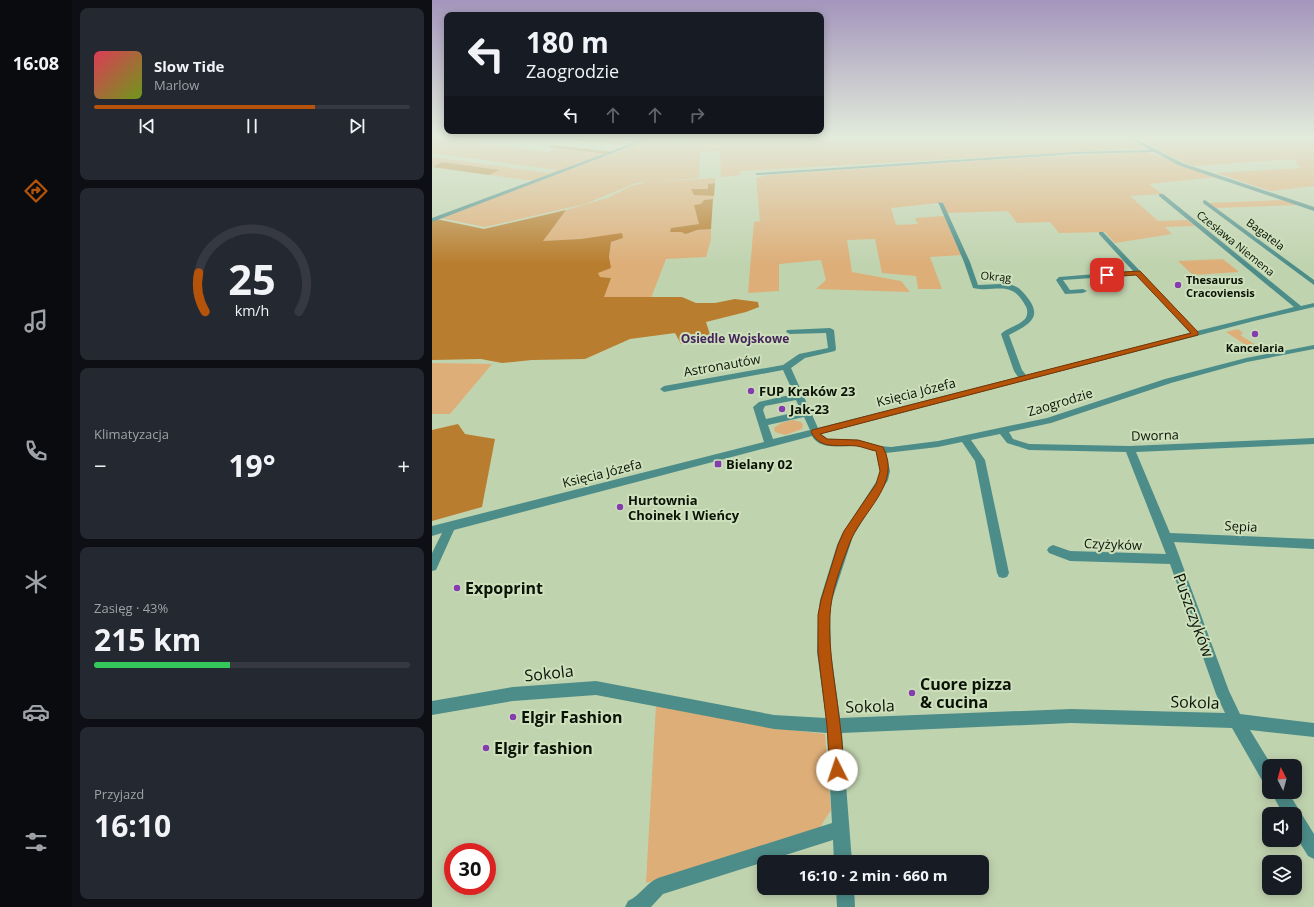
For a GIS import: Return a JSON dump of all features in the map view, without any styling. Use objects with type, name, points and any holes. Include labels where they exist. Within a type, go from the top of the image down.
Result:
[{"type":"street","points":[[432,220],[540,179]]},
{"type":"street","points":[[1226,179],[1314,209]]},
{"type":"street","name":"Czesława Niemena","points":[[1160,195],[1299,308]]},
{"type":"street","name":"Bagatela","points":[[1205,202],[1314,283]]},
{"type":"street","name":"Okrąg","points":[[940,203],[967,262],[975,287],[1011,287],[1016,289],[1028,304],[1031,312],[1026,323],[1005,334],[1018,371],[1024,378]]},
{"type":"street","points":[[1101,233],[1196,334]]},
{"type":"street","points":[[1083,291],[1068,292],[1060,280],[1061,278],[1138,273]]},
{"type":"street","name":"Księcia Józefa","points":[[432,530],[1314,305]]},
{"type":"street","name":"Astronautów","points":[[664,389],[786,367],[802,356],[832,349],[830,330],[790,332]]},
{"type":"street","name":"Zaogrodzie","points":[[815,432],[818,438],[826,442],[858,443],[880,449],[903,450],[1003,432],[1048,421],[1168,381],[1246,360],[1314,347]]},
{"type":"street","points":[[786,367],[815,432]]},
{"type":"street","points":[[770,444],[758,407],[762,404],[800,396]]},
{"type":"street","points":[[763,423],[807,413]]},
{"type":"street","name":"Dworna","points":[[1003,432],[1010,441],[1029,447],[1130,449],[1314,441]]},
{"type":"street","points":[[965,439],[980,460],[1003,573]]},
{"type":"street","points":[[843,855],[834,726],[824,652],[824,615],[826,600],[848,534],[883,480],[884,471],[880,449]]},
{"type":"street","name":"Puszczyków","points":[[1130,449],[1166,536],[1173,559],[1223,694],[1236,721],[1262,764]]},
{"type":"street","points":[[432,566],[451,525]]},
{"type":"street","name":"Sępia","points":[[1166,536],[1314,544]]},
{"type":"street","name":"Czyżyków","points":[[1053,550],[1070,556],[1173,559]]},
{"type":"street","name":"Sokola","points":[[432,708],[467,700],[569,688],[596,688],[774,722],[834,726],[1071,716],[1236,721],[1314,730]]},
{"type":"street","points":[[634,907],[640,905],[658,887],[841,828]]},
{"type":"street","points":[[1302,830],[1314,850]]},
{"type":"street","points":[[845,895],[846,907]]},
{"type":"shaded area","points":[[522,179],[539,179],[535,181]]},
{"type":"shaded area","points":[[544,179],[682,179],[636,183],[585,204],[485,227],[441,218]]},
{"type":"shaded area","points":[[715,179],[715,183],[708,184],[708,189],[699,190],[694,195],[714,196],[713,199],[704,200],[699,224],[671,228],[670,232],[681,232],[686,234],[697,230],[711,229],[711,239],[706,257],[666,259],[651,298],[603,297],[611,278],[600,277],[598,273],[609,257],[611,242],[623,238],[542,241],[566,210],[607,198],[631,186],[648,182]]},
{"type":"shaded area","points":[[756,179],[1194,179],[1149,184],[1162,194],[1130,196],[1158,221],[1187,220],[1195,226],[1165,227],[1172,234],[1115,243],[1105,232],[1059,233],[1050,222],[1017,223],[1008,211],[946,213],[940,201],[938,203],[891,208],[896,225],[918,224],[915,218],[944,216],[961,255],[930,257],[942,289],[918,289],[916,276],[882,273],[875,239],[847,240],[852,272],[901,281],[910,292],[816,289],[826,280],[821,260],[779,264],[779,291],[748,293],[754,222],[760,221]]},
{"type":"shaded area","points":[[1235,179],[1314,179],[1314,186],[1270,191]]},
{"type":"shaded area","points":[[715,183],[714,196],[694,195],[691,189],[708,189],[708,184]]},
{"type":"shaded area","points":[[713,199],[711,229],[697,230],[686,234],[681,232],[670,232],[671,228],[699,224],[694,205],[701,204],[704,200]]},
{"type":"shaded area","points":[[1283,200],[1297,205],[1215,208],[1208,203]]},
{"type":"shaded area","points":[[566,210],[543,241],[581,239],[622,233],[623,238],[611,242],[609,257],[611,268],[598,273],[600,277],[611,278],[604,297],[682,297],[696,303],[715,303],[735,299],[758,302],[759,307],[746,312],[706,322],[712,341],[681,344],[675,333],[630,339],[585,359],[532,360],[502,363],[481,359],[432,360],[432,221],[436,219],[484,229]]},
{"type":"shaded area","points":[[1223,259],[1239,272],[1193,275],[1178,261]]},
{"type":"shaded area","points":[[1238,329],[1243,333],[1240,335],[1259,347],[1252,349],[1226,332]]},
{"type":"shaded area","points":[[432,363],[492,364],[450,414],[432,414]]},
{"type":"shaded area","points":[[793,420],[801,422],[803,425],[802,429],[785,435],[775,432],[774,428],[781,423]]},
{"type":"shaded area","points":[[458,424],[465,434],[495,439],[482,507],[432,521],[432,430]]},
{"type":"shaded area","points":[[656,705],[767,727],[825,734],[831,810],[819,829],[646,883]]},
{"type":"place","name":"Thesaurus Cracoviensis","points":[[1178,285]]},
{"type":"place","name":"Kancelaria","points":[[1255,334]]},
{"type":"place","name":"FUP Kraków 23","points":[[751,391]]},
{"type":"place","name":"Jak-23","points":[[782,409]]},
{"type":"place","name":"Bielany 02","points":[[718,464]]},
{"type":"place","name":"Hurtownia Choinek I Wieńcy","points":[[620,507]]},
{"type":"place","name":"Expoprint","points":[[457,588]]},
{"type":"place","name":"Cuore pizza & cucina","points":[[912,693]]},
{"type":"place","name":"Elgir Fashion","points":[[513,717]]},
{"type":"place","name":"Elgir fashion","points":[[486,748]]},
{"type":"district","name":"Osiedle Wojskowe","points":[[735,338]]},
{"type":"route","points":[[837,770],[834,726],[824,652],[824,615],[826,600],[843,545],[848,534],[883,480],[884,466],[880,449],[874,448],[867,444],[826,442],[818,438],[815,432],[1196,334],[1138,273],[1107,275]]}]
